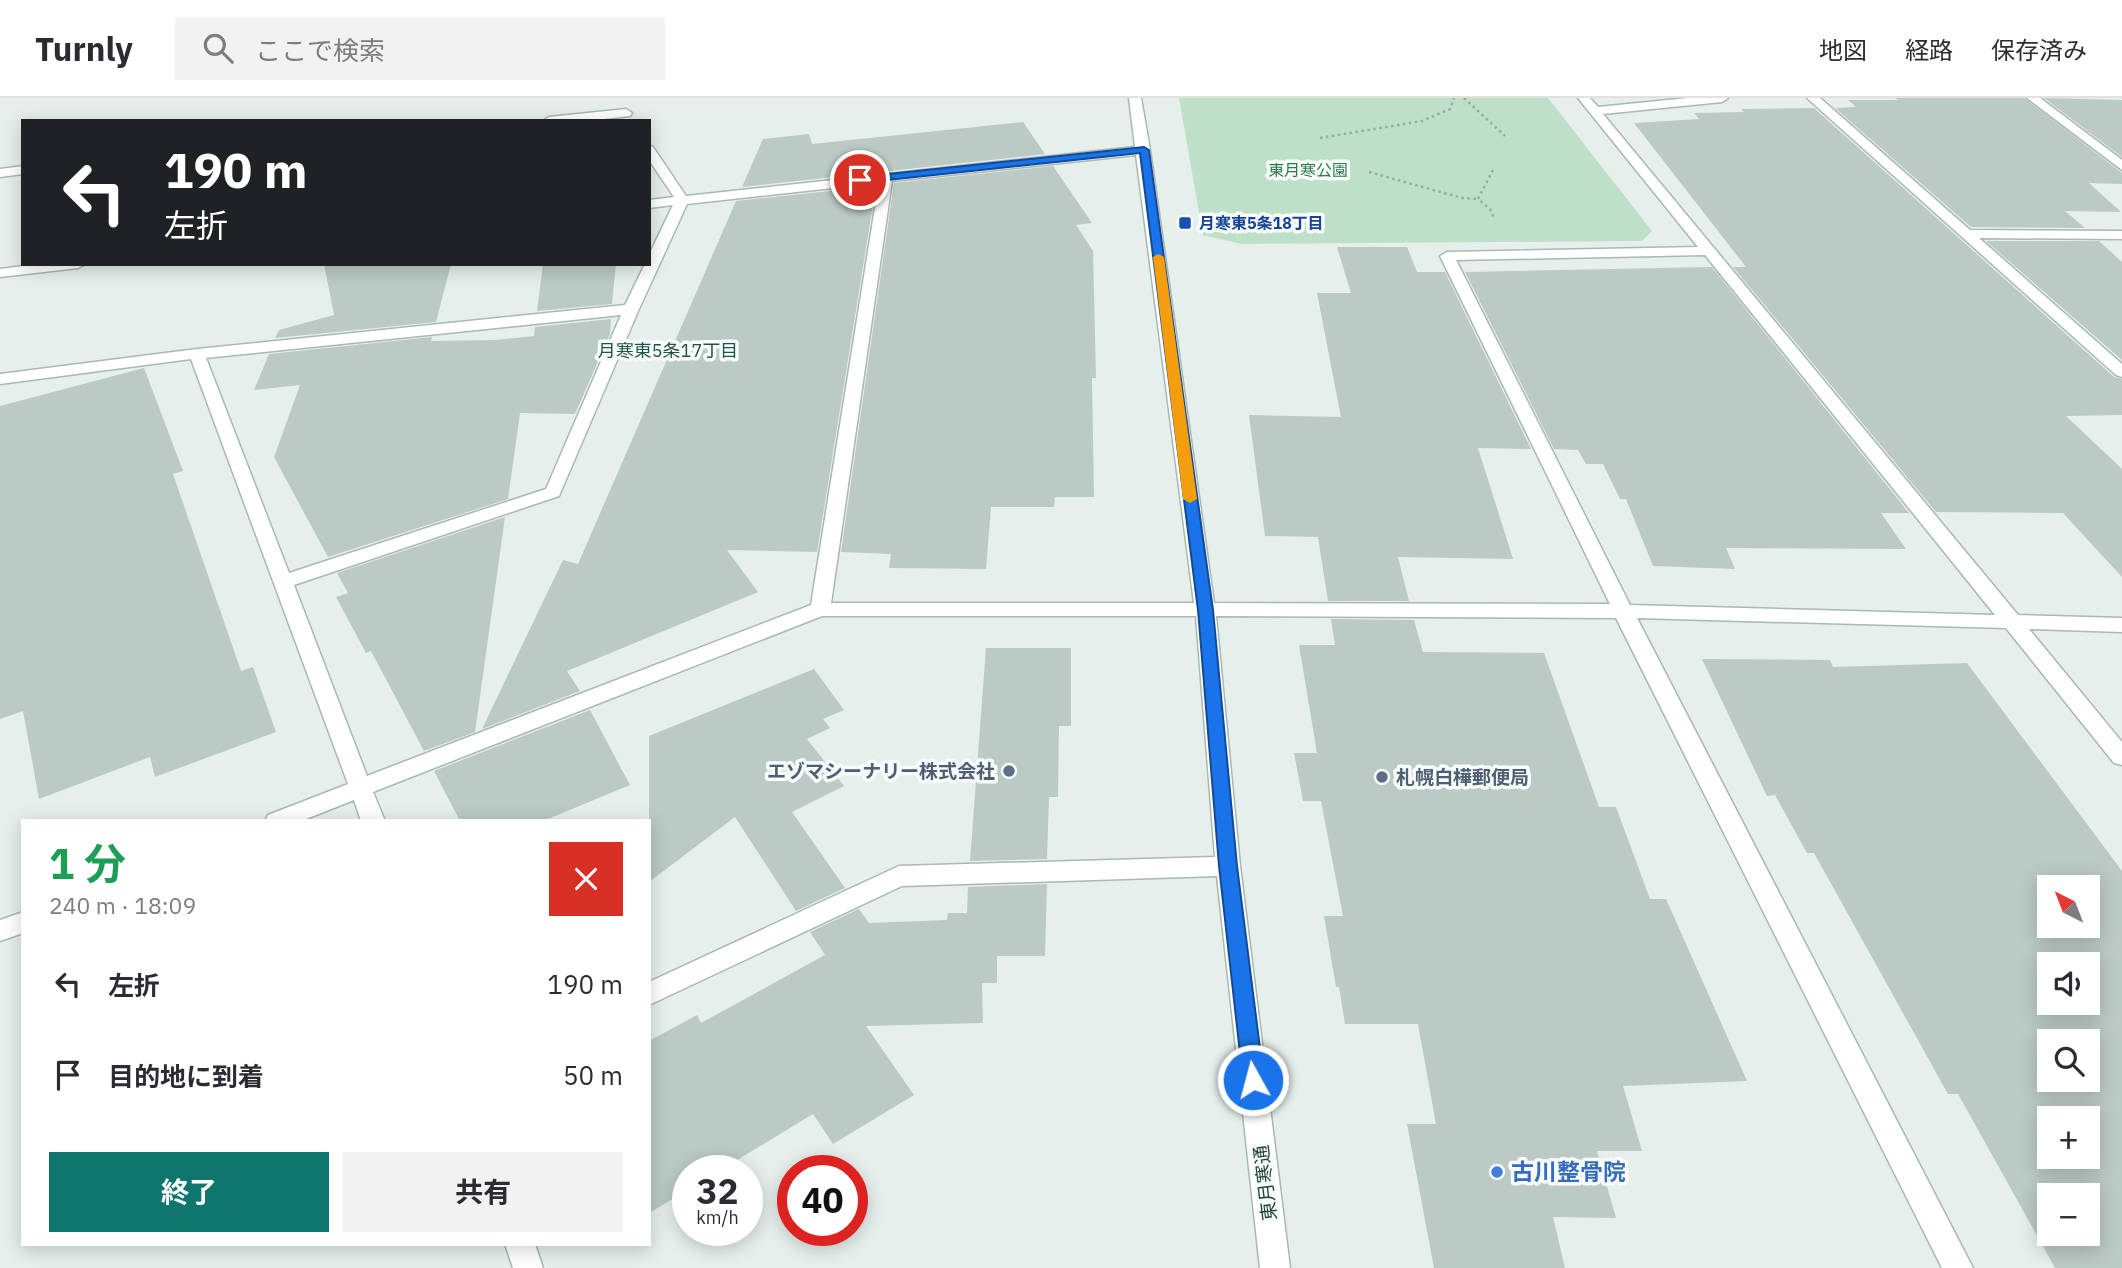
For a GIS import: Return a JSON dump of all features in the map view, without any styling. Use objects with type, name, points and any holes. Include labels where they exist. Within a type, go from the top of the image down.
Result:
[{"type":"street","points":[[589,119],[629,117],[620,98]]},
{"type":"street","name":"東月寒通","points":[[1135,98],[1205,610],[1228,866],[1275,1268]]},
{"type":"street","points":[[1590,104],[1722,98]]},
{"type":"street","points":[[1813,98],[2122,372]]},
{"type":"street","points":[[2033,98],[2122,166]]},
{"type":"street","points":[[1590,104],[1707,251],[2122,757]]},
{"type":"street","points":[[651,204],[1144,150]]},
{"type":"street","points":[[651,153],[681,200]]},
{"type":"street","points":[[0,173],[21,170]]},
{"type":"street","points":[[820,609],[886,177]]},
{"type":"street","points":[[283,582],[553,492],[681,200]]},
{"type":"street","points":[[1965,234],[2122,235]]},
{"type":"street","points":[[1707,251],[1447,256],[1623,611],[1958,1268]]},
{"type":"street","points":[[0,272],[58,266]]},
{"type":"street","points":[[0,379],[197,354],[631,310]]},
{"type":"street","points":[[197,354],[372,819]]},
{"type":"street","points":[[281,819],[820,609],[1623,611],[2122,625]]},
{"type":"street","points":[[651,993],[899,876],[1228,866]]},
{"type":"street","points":[[0,931],[21,923]]},
{"type":"street","points":[[521,1246],[528,1268]]},
{"type":"path","points":[[1320,138],[1422,121],[1450,109],[1454,98]]},
{"type":"path","points":[[1464,98],[1505,136]]},
{"type":"path","points":[[1478,199],[1483,184],[1493,170]]},
{"type":"path","points":[[1368,172],[1462,198],[1478,199],[1490,209],[1510,254]]},
{"type":"green space","name":"東月寒公園","points":[[1179,98],[1548,98],[1652,231],[1642,241],[1242,244],[1203,235]]},
{"type":"building","points":[[1895,98],[2024,98],[2122,173],[2122,184],[2089,183],[2121,212],[2065,211],[2085,228],[1971,227],[1835,108],[1856,107],[1848,100],[1898,100]]},
{"type":"building","points":[[2044,98],[2122,100],[2122,157]]},
{"type":"building","points":[[1814,108],[2114,377],[2122,379],[2122,415],[2066,416],[2122,469],[2122,577],[2063,513],[1936,512],[1733,267],[1746,267],[1634,123],[1699,119],[1694,113],[1744,112],[1741,109]]},
{"type":"building","points":[[1023,122],[1045,154],[742,187],[763,139],[809,134],[812,144]]},
{"type":"building","points":[[1053,166],[1092,223],[1076,225],[1093,251],[1096,378],[1092,378],[1094,497],[1055,497],[1054,507],[991,507],[986,569],[889,568],[891,554],[841,552],[894,183]]},
{"type":"building","points":[[876,186],[817,552],[727,550],[758,592],[567,671],[580,691],[482,729],[563,560],[578,564],[736,201]]},
{"type":"building","points":[[1986,241],[2099,241],[2122,262],[2122,360]]},
{"type":"building","points":[[1337,247],[1407,247],[1417,272],[1445,272],[1531,449],[1478,448],[1513,559],[1398,557],[1409,601],[1328,601],[1318,537],[1265,536],[1249,415],[1341,417],[1317,293],[1351,293]]},
{"type":"building","points":[[324,266],[450,266],[436,322],[275,338],[279,330],[334,315]]},
{"type":"building","points":[[543,266],[616,266],[612,304],[537,311]]},
{"type":"building","points":[[1712,267],[1909,513],[1881,513],[1906,549],[1726,548],[1735,569],[1653,566],[1626,499],[1620,499],[1603,464],[1586,464],[1578,450],[1554,449],[1465,272]]},
{"type":"building","points":[[611,319],[610,334],[575,414],[520,413],[508,499],[328,557],[274,457],[300,385],[254,390],[269,354],[432,337],[431,341],[495,340],[534,336],[535,327]]},
{"type":"building","points":[[144,368],[183,471],[173,474],[241,671],[253,667],[276,732],[155,777],[150,757],[39,799],[23,711],[0,719],[0,406]]},
{"type":"building","points":[[505,517],[475,732],[424,751],[371,651],[366,653],[336,597],[348,593],[337,573]]},
{"type":"building","points":[[1331,619],[1414,620],[1423,652],[1544,653],[1599,807],[1616,807],[1650,899],[1666,899],[1747,1081],[1623,1086],[1642,1151],[1597,1151],[1616,1218],[1553,1217],[1565,1268],[1434,1268],[1407,1124],[1436,1124],[1418,1024],[1345,1024],[1324,916],[1343,916],[1321,801],[1303,801],[1294,753],[1317,753],[1299,645],[1335,645]]},
{"type":"building","points":[[986,648],[1071,648],[1071,726],[1059,726],[1058,797],[1049,797],[1047,859],[970,861]]},
{"type":"building","points":[[1702,659],[1830,660],[1833,667],[1967,663],[2122,871],[2122,1268],[2055,1268],[2043,1246],[2100,1246],[2100,1183],[2037,1183],[2037,1236],[1958,1094],[1948,1094],[1814,853],[1807,853],[1775,795],[1767,796]]},
{"type":"building","points":[[814,669],[844,710],[823,719],[830,728],[807,739],[844,786],[792,812],[845,888],[796,911],[735,817],[651,880],[649,736]]},
{"type":"building","points":[[590,710],[630,785],[548,819],[459,819],[434,771]]},
{"type":"building","points":[[1047,884],[1045,956],[997,956],[997,983],[982,983],[983,1023],[866,1026],[914,1095],[833,1144],[813,1114],[745,1155],[672,1155],[672,1199],[651,1212],[651,1040],[697,1015],[701,1023],[825,955],[810,932],[859,909],[869,923],[947,920],[948,913],[967,913],[968,887]]},
{"type":"slow traffic","points":[[1158,257],[1190,499]]},
{"type":"place","name":"月寒東5条18丁目","points":[[1185,223]]},
{"type":"place","name":"エゾマシーナリー株式会社","points":[[1009,771]]},
{"type":"place","name":"札幌白樺郵便局","points":[[1382,777]]},
{"type":"place","name":"古川整骨院","points":[[1497,1172]]},
{"type":"district","name":"月寒東5条17丁目","points":[[668,351]]},
{"type":"route","points":[[860,180],[1144,150],[1205,610],[1228,866],[1253,1080]]}]
